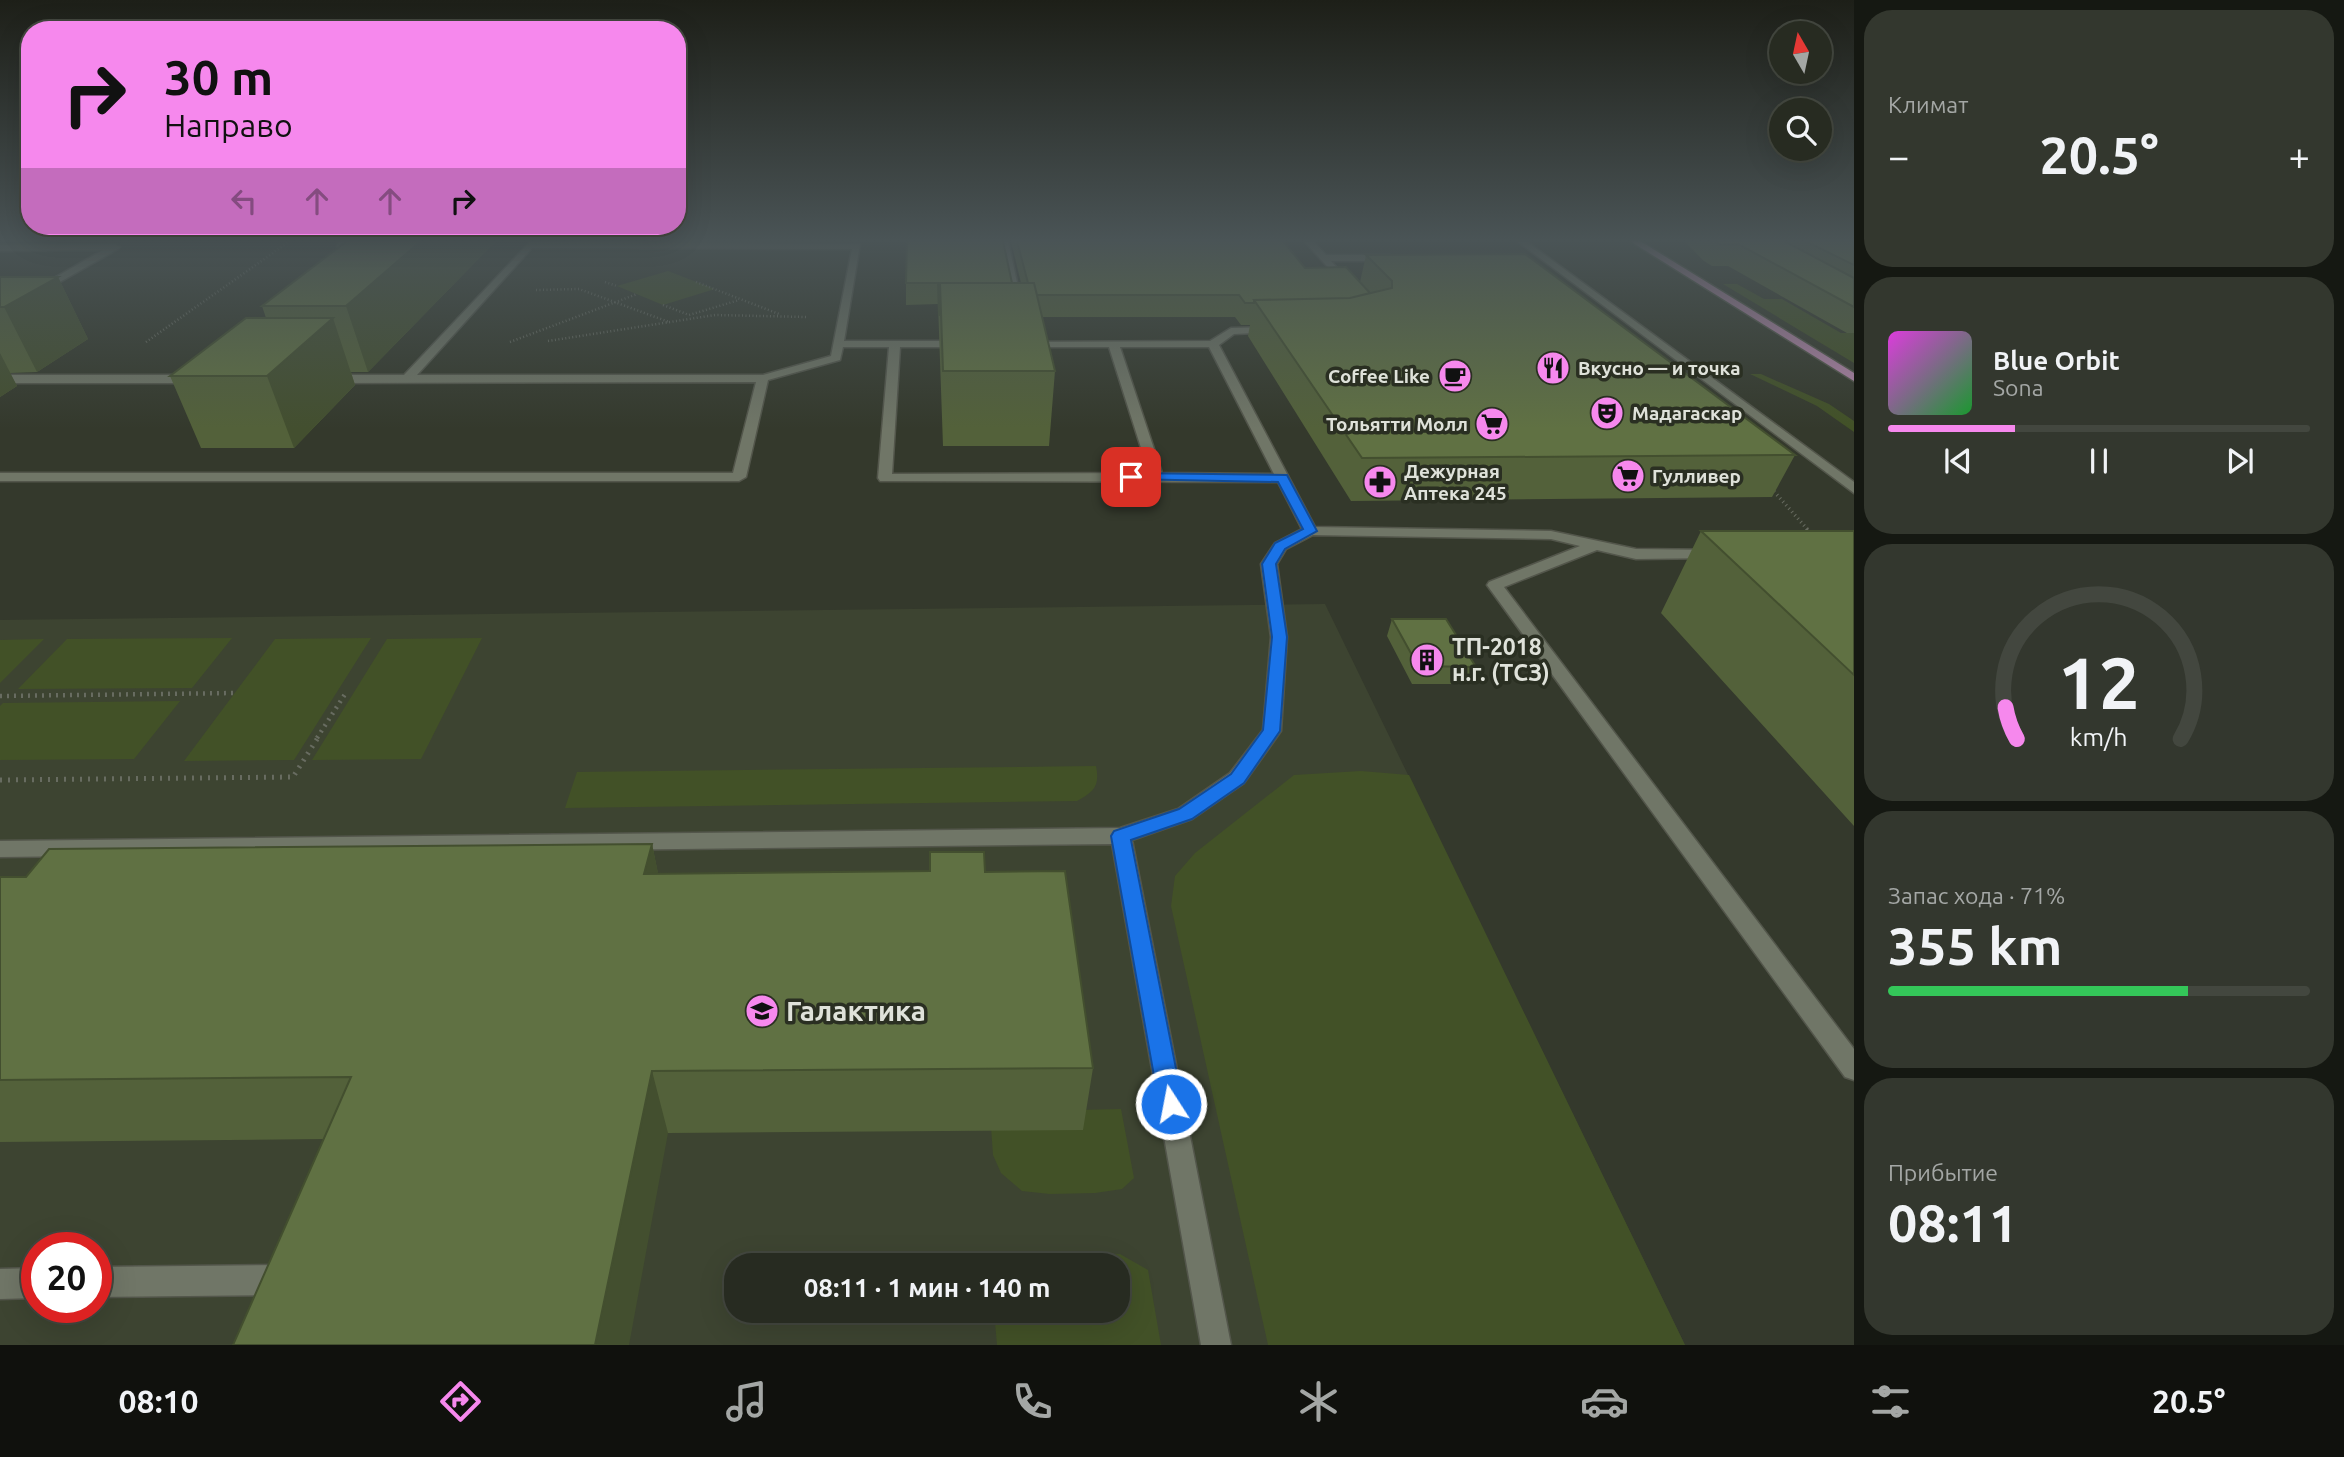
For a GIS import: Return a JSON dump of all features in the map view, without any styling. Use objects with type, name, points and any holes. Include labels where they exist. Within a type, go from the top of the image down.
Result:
[{"type":"main road","points":[[1735,304],[1854,378]]},
{"type":"street","points":[[0,313],[16,304]]},
{"type":"street","points":[[407,379],[476,304]]},
{"type":"street","points":[[312,379],[763,378],[836,358],[846,304]]},
{"type":"street","points":[[1018,304],[1020,313]]},
{"type":"street","points":[[1605,304],[1854,489]]},
{"type":"street","points":[[1014,344],[1027,339],[1113,344],[1213,344],[1231,331],[1287,330]]},
{"type":"street","points":[[838,344],[975,344]]},
{"type":"street","points":[[895,344],[885,478],[1283,478]]},
{"type":"street","points":[[1113,344],[1157,477]]},
{"type":"street","points":[[1213,344],[1310,531]]},
{"type":"street","points":[[0,477],[739,477],[763,378]]},
{"type":"street","points":[[0,379],[202,379]]},
{"type":"street","points":[[0,849],[1121,836],[1185,814],[1237,778],[1272,731],[1279,637],[1269,564],[1280,546],[1310,531],[1551,535],[1636,554],[1730,553]]},
{"type":"street","points":[[1596,545],[1495,585],[1854,1069]]},
{"type":"street","points":[[1121,836],[1216,1345]]},
{"type":"street","points":[[112,1282],[286,1280]]},
{"type":"street","points":[[0,1284],[21,1283]]},
{"type":"path","points":[[94,379],[201,304]]},
{"type":"path","points":[[499,346],[609,304]]},
{"type":"path","points":[[619,304],[669,323]]},
{"type":"path","points":[[663,305],[689,316],[729,304]]},
{"type":"path","points":[[538,343],[715,316],[843,318]]},
{"type":"path","points":[[1766,485],[1777,493],[1816,542]]},
{"type":"path","points":[[0,780],[293,777],[347,691]]},
{"type":"path","points":[[0,695],[235,694]]},
{"type":"shaded area","name":"Галактика","points":[[1325,604],[1685,1345],[0,1345],[0,620]]},
{"type":"green space","points":[[1756,304],[1790,304],[1841,333],[1854,333],[1854,363]]},
{"type":"green space","points":[[1750,374],[1761,374],[1829,404],[1854,421],[1854,432],[1817,406]]},
{"type":"green space","points":[[232,638],[192,688],[18,689],[67,639]]},
{"type":"green space","points":[[371,638],[294,760],[184,761],[275,639]]},
{"type":"green space","points":[[482,638],[421,759],[312,760],[387,639]]},
{"type":"green space","points":[[44,639],[0,683],[0,640]]},
{"type":"green space","points":[[180,701],[134,759],[0,760],[0,706],[3,703]]},
{"type":"green space","points":[[1096,766],[1097,779],[1094,788],[1077,801],[565,808],[577,772]]},
{"type":"green space","points":[[1361,771],[1409,775],[1685,1345],[1268,1345],[1171,906],[1175,876],[1195,853],[1294,775]]},
{"type":"green space","points":[[1121,1109],[1134,1178],[1122,1189],[1095,1193],[1050,1194],[1022,1191],[1001,1173],[993,1155],[990,1112]]},
{"type":"green space","points":[[1130,1260],[1148,1270],[1161,1345],[997,1345],[995,1323],[1130,1323]]},
{"type":"building","points":[[265,304],[349,304],[346,306],[262,306]]},
{"type":"building","points":[[941,304],[1039,304],[1055,371],[943,371]]},
{"type":"building","name":"Тольятти Молл","points":[[1257,304],[1592,304],[1795,455],[1362,458]]},
{"type":"building","points":[[246,318],[333,318],[267,376],[170,376]]},
{"type":"building","points":[[1701,531],[1854,531],[1854,675]]},
{"type":"building","points":[[1392,619],[1446,619],[1476,667],[1418,666]]},
{"type":"building","points":[[652,844],[644,874],[930,871],[930,852],[984,852],[985,872],[1065,871],[1093,1068],[652,1071],[595,1345],[233,1345],[351,1077],[0,1080],[0,877],[26,877],[49,849]]},
{"type":"place","name":"Вкусно — и точка","points":[[1553,368]]},
{"type":"place","name":"Coffee Like","points":[[1455,376]]},
{"type":"place","name":"Мадагаскар","points":[[1607,413]]},
{"type":"place","name":"Тольятти Молл","points":[[1492,424]]},
{"type":"place","name":"Гулливер","points":[[1628,476]]},
{"type":"place","name":"Дежурная Аптека 245","points":[[1380,482]]},
{"type":"place","name":"ТП-2018 н.г. (ТСЗ)","points":[[1427,660]]},
{"type":"place","name":"Галактика","points":[[762,1011]]},
{"type":"route","points":[[1131,477],[1283,478],[1310,531],[1280,546],[1269,564],[1279,637],[1272,731],[1237,778],[1185,814],[1121,836],[1171,1104]]}]
